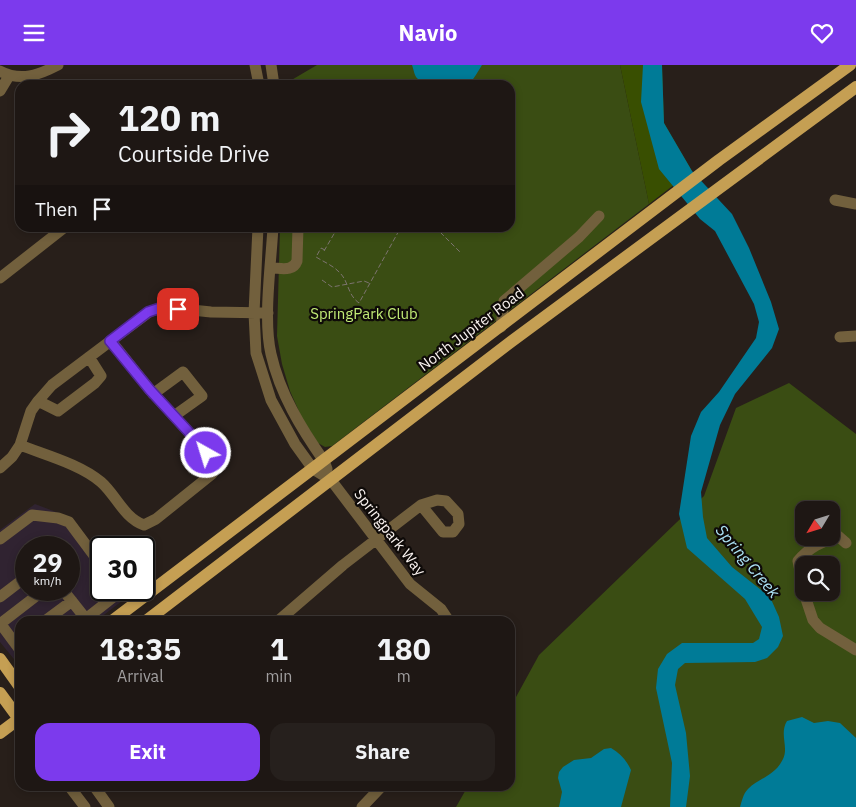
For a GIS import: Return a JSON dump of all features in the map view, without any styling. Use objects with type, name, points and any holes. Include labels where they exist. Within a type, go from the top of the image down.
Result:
[{"type":"main road","name":"North Jupiter Road","points":[[119,616],[719,160],[850,65]]},
{"type":"main road","points":[[153,616],[512,341],[856,87]]},
{"type":"main road","points":[[501,327],[512,341]]},
{"type":"main road","points":[[0,659],[15,680]]},
{"type":"main road","points":[[15,694],[2,700],[15,714]]},
{"type":"main road","points":[[0,733],[15,722]]},
{"type":"street","points":[[0,91],[5,74],[25,77],[42,73],[58,65]]},
{"type":"street","points":[[255,65],[258,80]]},
{"type":"street","points":[[271,65],[273,80]]},
{"type":"street","points":[[835,200],[856,204]]},
{"type":"street","points":[[501,327],[504,301],[579,237],[599,216]]},
{"type":"street","points":[[0,277],[58,232]]},
{"type":"street","name":"Springpark Way","points":[[258,232],[254,313],[256,353],[265,384],[280,418],[295,444],[313,469],[331,480]]},
{"type":"street","name":"Springpark Way","points":[[273,232],[268,313],[270,353],[295,416],[324,461],[331,480],[410,584],[441,609],[446,616]]},
{"type":"street","points":[[271,268],[291,269],[296,265],[298,232]]},
{"type":"street","points":[[0,468],[12,457],[20,445],[31,411],[52,385],[148,312],[163,307],[211,312],[268,313]]},
{"type":"street","points":[[840,337],[856,336]]},
{"type":"street","points":[[20,445],[91,474],[102,483],[130,516],[138,523],[144,525],[156,519],[212,474],[214,464],[197,441],[153,393],[110,341]]},
{"type":"street","points":[[38,401],[58,411],[95,383],[101,376],[89,357]]},
{"type":"street","points":[[153,393],[183,372],[202,396],[174,416]]},
{"type":"street","points":[[284,616],[376,539],[421,505]]},
{"type":"street","points":[[0,539],[32,515],[58,518],[69,522],[90,550]]},
{"type":"street","points":[[802,556],[817,544],[838,536],[846,543]]},
{"type":"street","points":[[0,597],[15,585]]},
{"type":"street","points":[[15,641],[0,624],[30,601]]},
{"type":"street","points":[[52,616],[72,601],[81,616]]},
{"type":"street","points":[[89,616],[107,601]]},
{"type":"street","points":[[128,601],[132,606]]},
{"type":"street","points":[[807,601],[813,620],[820,628],[856,651]]},
{"type":"street","points":[[73,791],[84,807]]},
{"type":"street","points":[[98,791],[109,807]]},
{"type":"street","points":[[362,807],[377,791]]},
{"type":"path","points":[[335,232],[325,251],[321,248],[316,257],[339,272],[353,298],[359,303],[398,232]]},
{"type":"path","points":[[440,232],[461,253]]},
{"type":"path","points":[[322,280],[332,287],[364,281],[370,283]]},
{"type":"shaded area","points":[[35,504],[72,518],[90,541],[90,601],[122,601],[102,616],[15,616],[15,660],[0,642],[0,530]]},
{"type":"green space","name":"SpringPark Club","points":[[317,65],[620,65],[649,204],[332,446],[325,447],[318,443],[302,418],[290,391],[282,364],[277,336],[280,232],[515,232],[515,80],[292,80]]},
{"type":"green space","points":[[620,65],[662,65],[664,123],[692,171],[649,204]]},
{"type":"green space","points":[[789,383],[856,434],[856,807],[456,807],[465,791],[515,791],[515,699],[539,655],[704,496],[736,408]]},
{"type":"water","points":[[412,65],[482,65],[472,80],[420,80],[415,75]]},
{"type":"water","points":[[643,65],[662,65],[664,123],[692,171],[732,214],[749,248],[771,302],[779,329],[772,348],[735,394],[720,425],[701,492],[707,538],[732,567],[770,597],[779,617],[783,636],[778,647],[767,658],[755,662],[685,663],[678,669],[675,685],[686,733],[690,776],[686,807],[670,807],[672,763],[656,688],[658,669],[667,654],[682,643],[753,643],[759,639],[762,627],[745,599],[687,548],[679,514],[691,436],[701,412],[719,392],[756,338],[759,322],[754,304],[715,231],[700,219],[659,169],[641,102]]},
{"type":"water","points":[[802,717],[814,723],[828,721],[840,723],[856,738],[856,807],[740,807],[748,789],[780,765],[785,754],[784,731],[787,721]]},
{"type":"water","points":[[611,748],[623,757],[631,770],[621,807],[559,807],[562,792],[558,778],[559,772],[563,767],[574,760],[591,758],[604,749]]},
{"type":"route","points":[[178,309],[156,308],[110,341],[150,390],[206,453]]},
{"type":"water label","name":"Spring Creek","points":[[748,561]]}]
